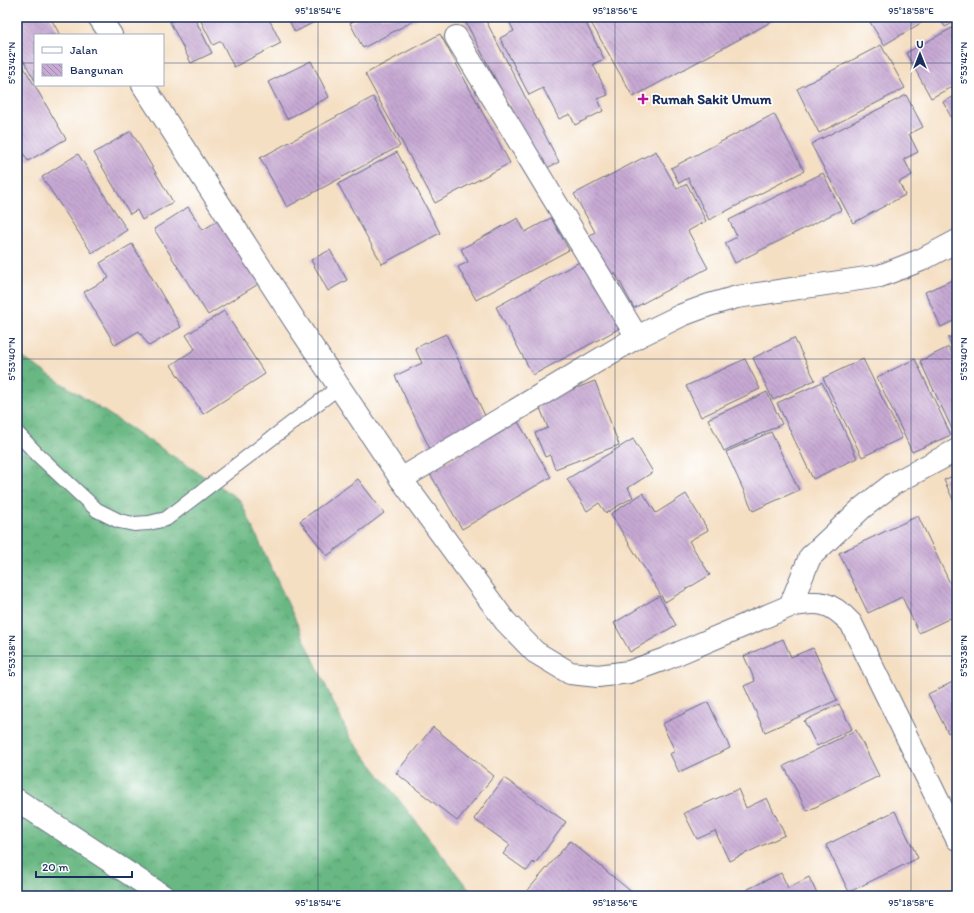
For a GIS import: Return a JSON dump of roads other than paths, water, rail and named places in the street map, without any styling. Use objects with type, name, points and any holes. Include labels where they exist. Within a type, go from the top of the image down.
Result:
[{"type":"street","points":[[99,17],[110,34]]},
{"type":"street","points":[[456,36],[637,337]]},
{"type":"street","points":[[144,86],[291,315],[401,478],[505,621],[535,652],[570,673],[598,676],[629,672],[665,659],[790,606],[809,602],[825,604],[840,612],[851,623],[957,839]]},
{"type":"street","points":[[401,478],[637,337],[682,315],[737,297],[880,276],[922,260],[957,241]]},
{"type":"street","points":[[790,606],[810,557],[856,513],[893,484],[957,450]]},
{"type":"street","points":[[17,800],[163,896]]},
{"type":"lane","points":[[17,433],[96,510],[120,521],[134,524],[149,523],[166,518],[340,387]]},
{"type":"place","name":"Rumah Sakit Umum","points":[[643,99]]}]
